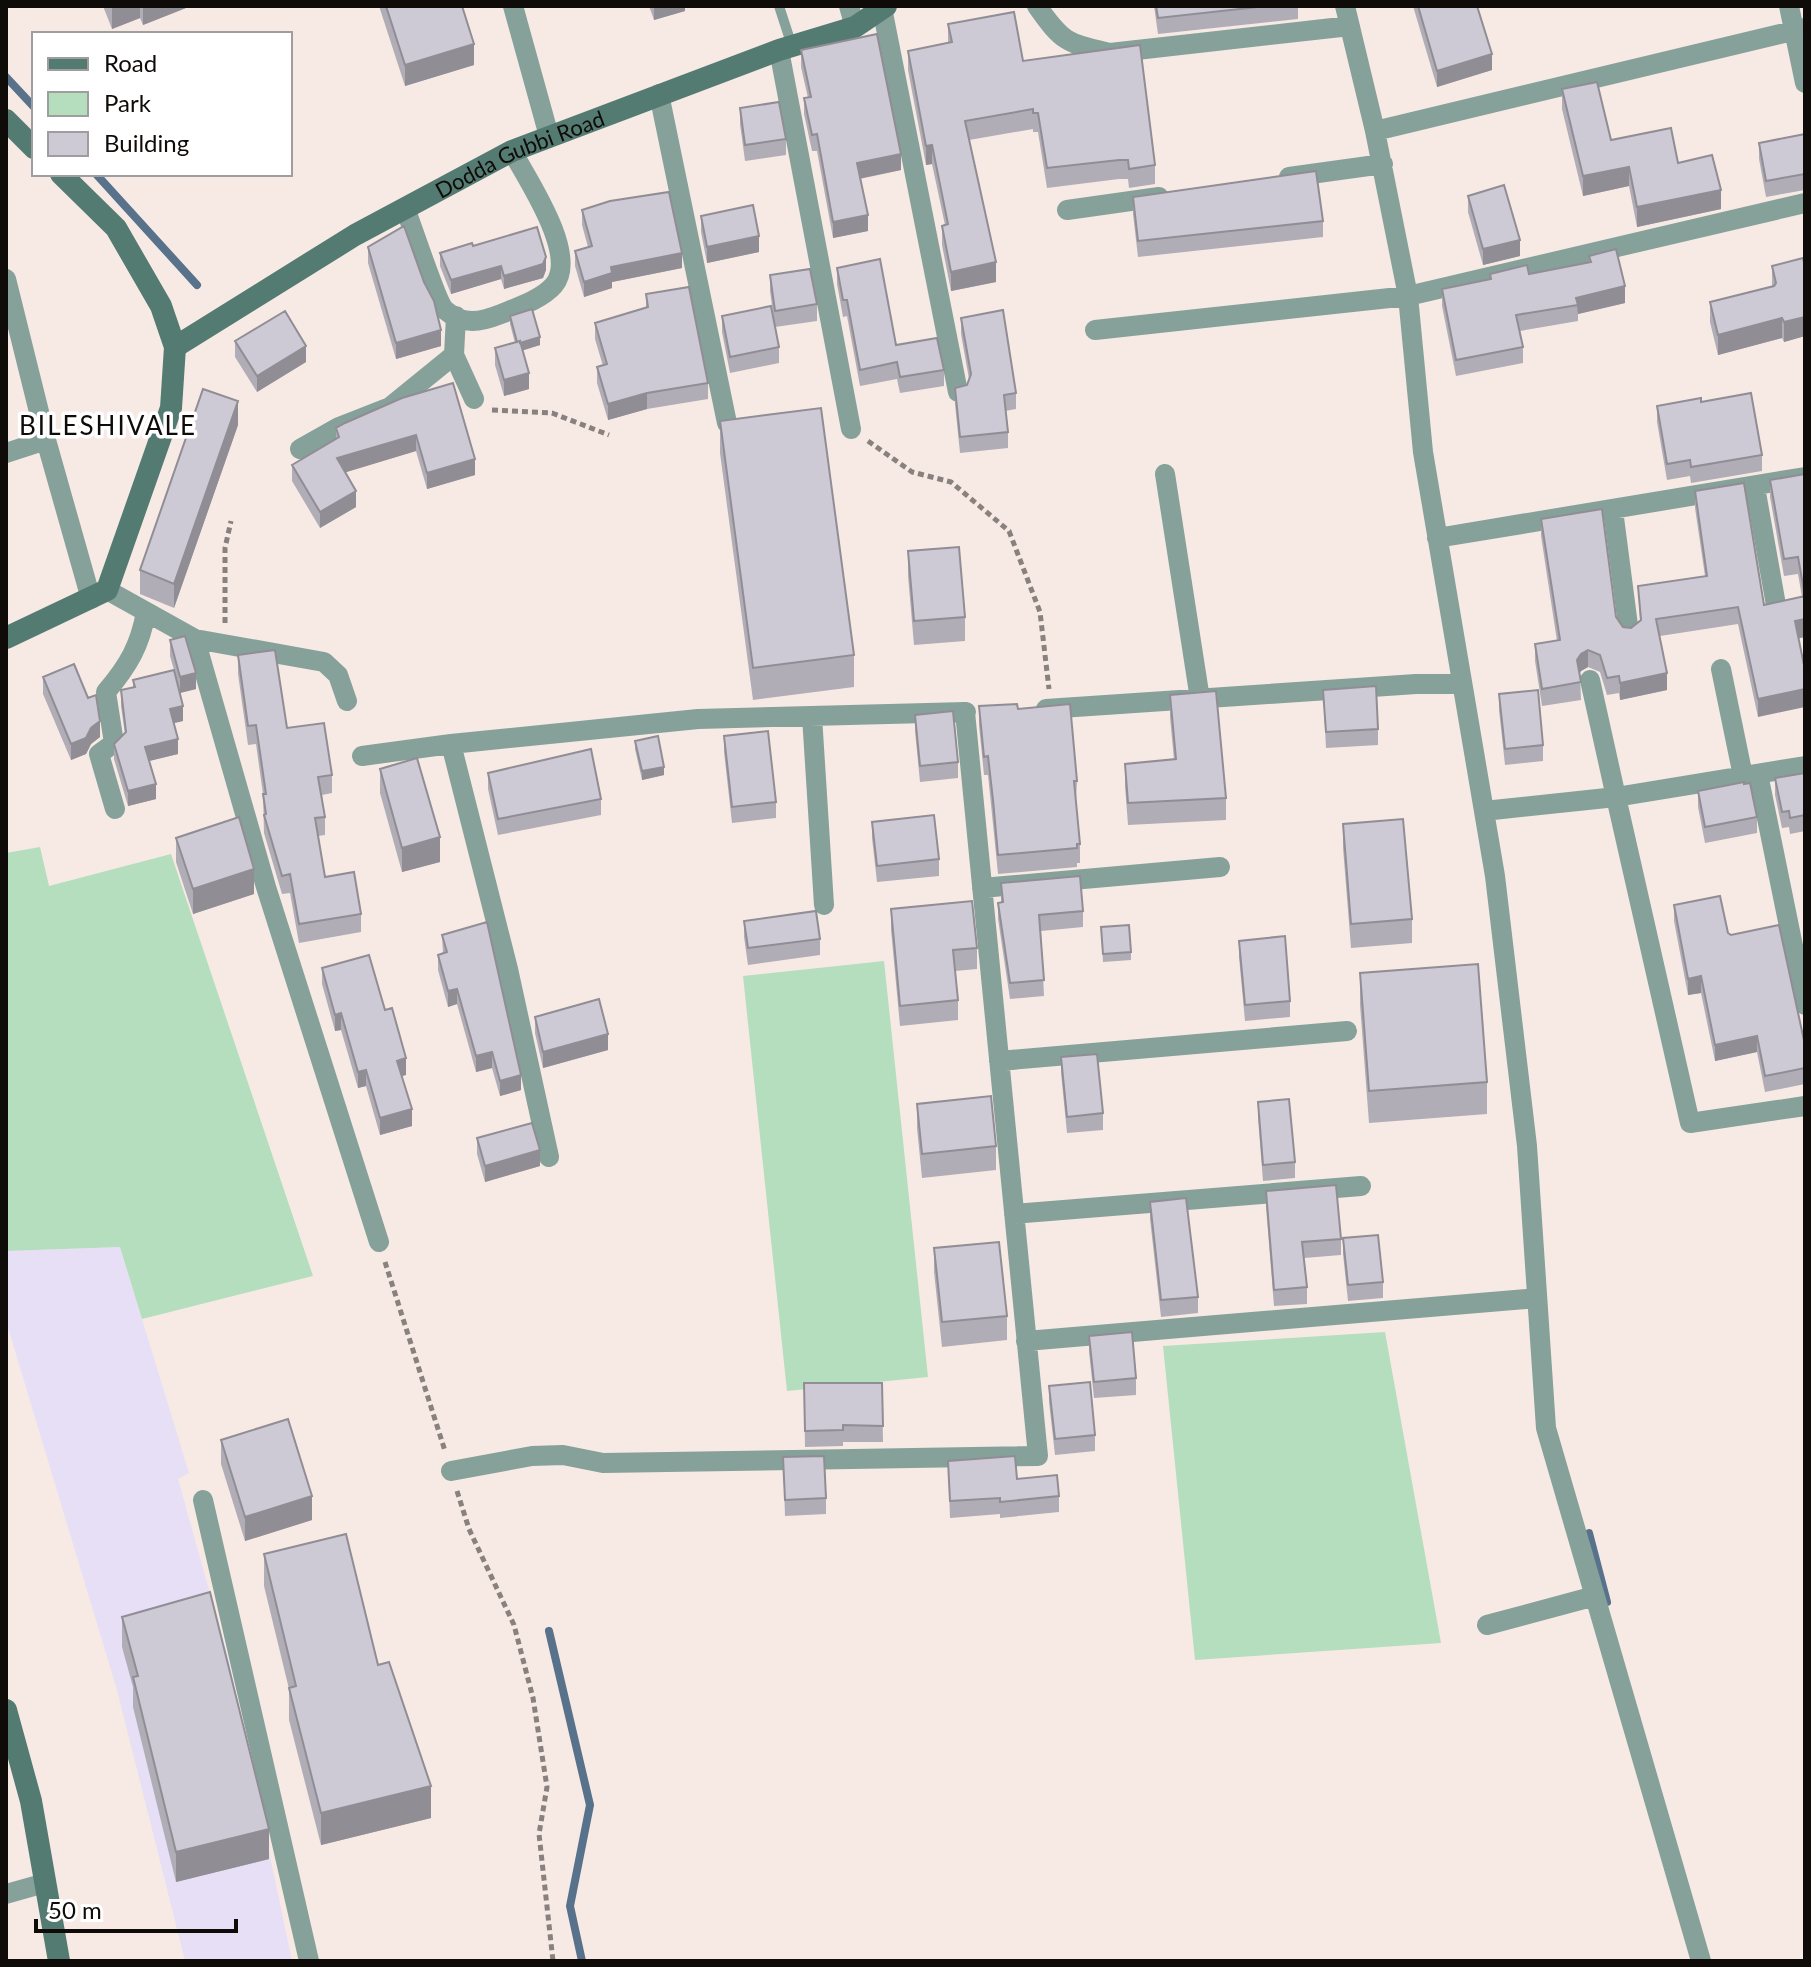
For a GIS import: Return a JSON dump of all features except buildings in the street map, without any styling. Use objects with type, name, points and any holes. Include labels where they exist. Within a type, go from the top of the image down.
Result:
[{"type":"main road","name":"Dodda Gubbi Road","points":[[175,347],[355,235],[512,151],[786,48],[852,16],[884,7]]},
{"type":"main road","points":[[6,120],[32,146]]},
{"type":"main road","points":[[6,638],[99,595],[171,408],[175,347],[161,306],[116,228],[63,176]]},
{"type":"main road","points":[[9,1724],[31,1801],[59,1961]]},
{"type":"street","points":[[513,6],[549,136]]},
{"type":"street","points":[[1037,6],[1057,34],[1072,45],[1110,53],[1348,16],[1383,164],[1408,296],[1423,452],[1495,876],[1527,1146],[1546,1428],[1701,1961]]},
{"type":"street","points":[[1789,6],[1800,29],[1805,83]]},
{"type":"street","points":[[884,7],[958,392]]},
{"type":"street","points":[[1375,131],[1800,29]]},
{"type":"street","points":[[786,48],[851,429]]},
{"type":"street","points":[[659,94],[727,423]]},
{"type":"street","points":[[405,208],[442,308],[463,321],[481,321],[523,305],[557,282],[561,267],[558,237],[512,151]]},
{"type":"street","points":[[1272,180],[1383,164]]},
{"type":"street","points":[[1067,210],[1178,194]]},
{"type":"street","points":[[1095,330],[1408,296],[1805,203]]},
{"type":"street","points":[[6,279],[46,440],[99,595],[146,612],[195,639],[324,662],[338,675],[347,701]]},
{"type":"street","points":[[456,316],[454,355],[474,399]]},
{"type":"street","points":[[300,449],[339,427],[390,407],[454,355]]},
{"type":"street","points":[[6,453],[46,440]]},
{"type":"street","points":[[1165,474],[1200,699]]},
{"type":"street","points":[[1437,538],[1805,477]]},
{"type":"street","points":[[1755,487],[1776,605]]},
{"type":"street","points":[[1613,510],[1629,633]]},
{"type":"street","points":[[115,809],[99,754],[114,743],[106,692],[125,669],[141,639],[146,612]]},
{"type":"street","points":[[195,639],[266,887],[379,1242]]},
{"type":"street","points":[[1721,669],[1750,775],[1805,1005]]},
{"type":"street","points":[[1590,680],[1690,1123],[1805,1106]]},
{"type":"street","points":[[1022,710],[1416,684],[1461,684]]},
{"type":"street","points":[[362,756],[698,719],[972,712],[982,888],[1038,1456],[603,1463],[563,1455],[532,1456],[451,1471]]},
{"type":"street","points":[[812,716],[824,905]]},
{"type":"street","points":[[451,744],[508,969],[549,1157]]},
{"type":"street","points":[[1484,811],[1616,797],[1805,766]]},
{"type":"street","points":[[982,888],[1220,867]]},
{"type":"street","points":[[999,1061],[1347,1031]]},
{"type":"street","points":[[1014,1214],[1361,1186]]},
{"type":"street","points":[[1026,1341],[1537,1298]]},
{"type":"street","points":[[203,1500],[309,1961]]},
{"type":"street","points":[[1487,1625],[1595,1596]]},
{"type":"street","points":[[6,1894],[45,1883]]},
{"type":"lane","points":[[779,6],[786,48]]},
{"type":"path","points":[[474,399],[494,411],[552,413],[609,435]]},
{"type":"path","points":[[851,429],[912,472],[951,482],[1009,531],[1040,612],[1051,709]]},
{"type":"path","points":[[225,644],[225,548],[231,521]]},
{"type":"path","points":[[379,1242],[469,1529],[514,1625],[533,1698],[547,1787],[539,1834],[553,1961]]},
{"type":"shaded area","points":[[120,1247],[189,1473],[178,1479],[229,1661],[292,1961],[185,1961],[117,1690],[6,1321],[6,1251]]},
{"type":"green space","points":[[40,847],[49,886],[171,854],[313,1276],[142,1319],[120,1247],[6,1251],[6,853]]},
{"type":"green space","points":[[884,961],[928,1377],[787,1391],[743,976]]},
{"type":"green space","points":[[1385,1332],[1441,1643],[1195,1660],[1163,1346]]},
{"type":"waterway","points":[[6,77],[32,105]]},
{"type":"waterway","points":[[98,176],[197,285]]},
{"type":"waterway","points":[[1589,1533],[1607,1602]]},
{"type":"waterway","points":[[549,1631],[590,1805],[570,1906],[582,1961]]},
{"type":"district","name":"BILESHIVALE","points":[[108,425]]}]
